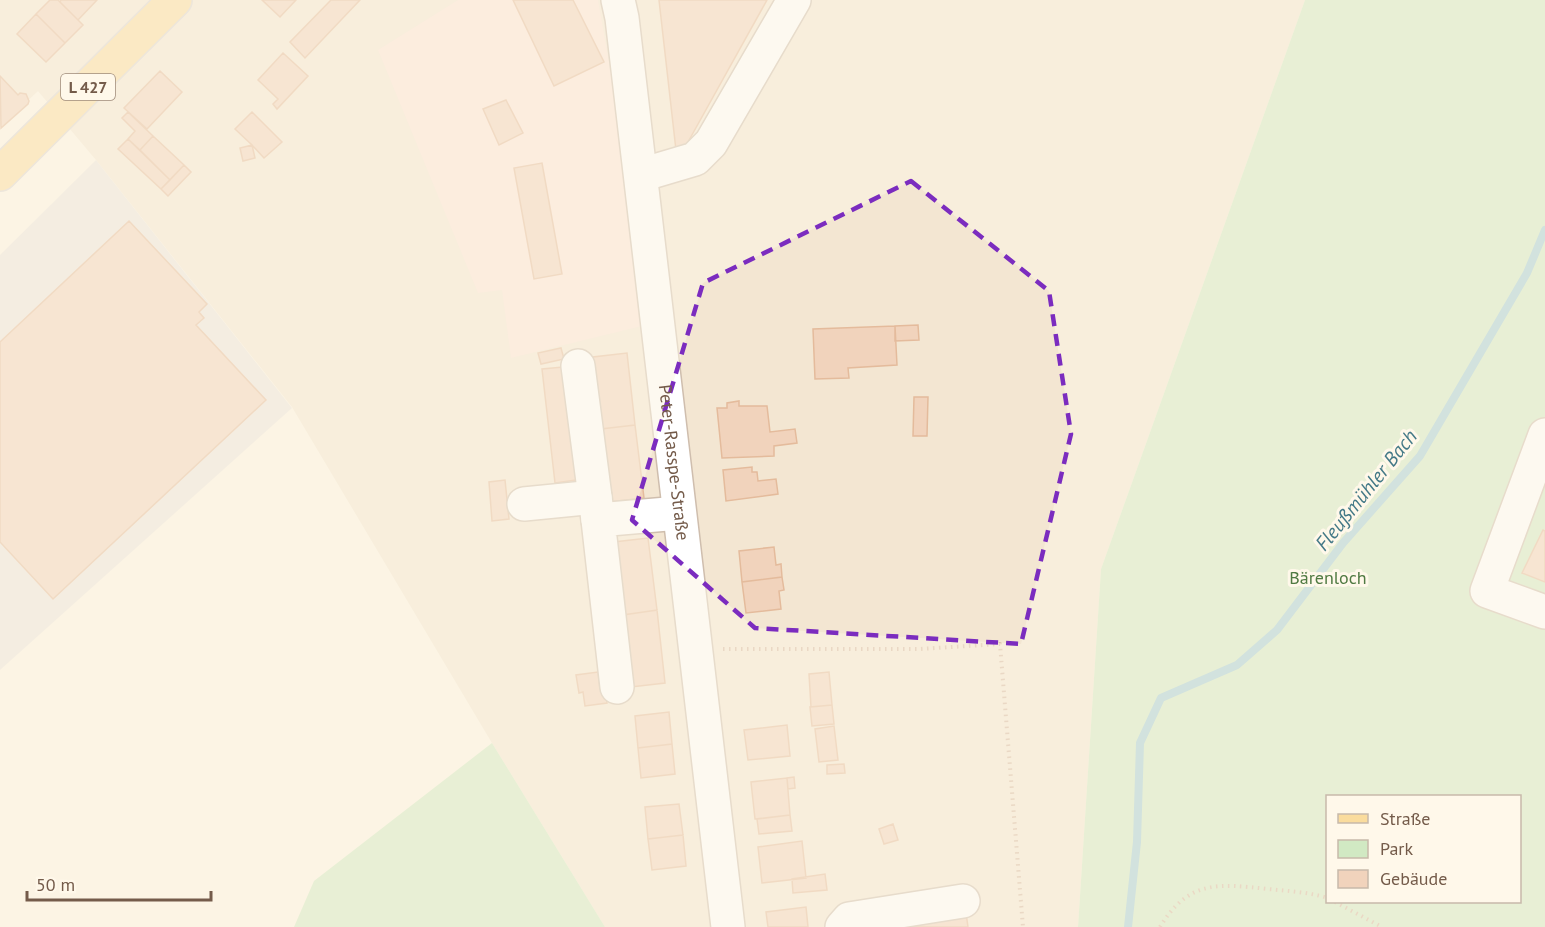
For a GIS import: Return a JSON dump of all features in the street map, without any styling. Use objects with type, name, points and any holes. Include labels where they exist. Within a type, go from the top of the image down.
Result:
[{"type":"main road","name":"L 427","points":[[0,174],[175,0]]},
{"type":"street","name":"Peter-Rasspe-Straße","points":[[618,0],[641,175],[728,927]]},
{"type":"street","points":[[641,175],[695,159],[711,143],[794,0]]},
{"type":"street","points":[[579,366],[617,687]]},
{"type":"street","points":[[1545,435],[1487,591],[1545,612]]},
{"type":"street","points":[[524,504],[679,513]]},
{"type":"street","points":[[842,927],[849,919],[963,901]]},
{"type":"path","points":[[696,649],[920,649],[1000,644],[1023,927]]},
{"type":"path","points":[[1161,927],[1183,898],[1196,891],[1223,884],[1306,893],[1326,898]]},
{"type":"path","points":[[1337,903],[1382,927]]},
{"type":"highlighted area","points":[[911,181],[1049,291],[1071,434],[1021,644],[755,628],[632,520],[703,283]]},
{"type":"shaded area","points":[[0,0],[1305,0],[1101,569],[1078,927],[605,927],[492,743],[292,407],[96,160],[38,91],[0,127]]},
{"type":"shaded area","points":[[458,0],[598,0],[614,90],[642,326],[511,358],[502,290],[478,293],[378,50]]},
{"type":"shaded area","points":[[96,160],[292,408],[0,670],[0,255]]},
{"type":"green space","name":"Bärenloch","points":[[1305,0],[1545,0],[1545,927],[1078,927],[1101,569]]},
{"type":"green space","points":[[492,743],[605,927],[294,927],[314,881]]},
{"type":"building","points":[[50,0],[58,0],[83,25],[65,43],[36,14]]},
{"type":"building","points":[[61,0],[97,0],[78,20],[60,2]]},
{"type":"building","points":[[262,0],[296,0],[280,17]]},
{"type":"building","points":[[331,0],[360,0],[305,58],[290,42]]},
{"type":"building","points":[[513,0],[573,0],[604,62],[554,86]]},
{"type":"building","points":[[659,0],[767,0],[683,151],[676,150]]},
{"type":"building","points":[[36,14],[65,43],[46,62],[17,34]]},
{"type":"building","points":[[283,53],[308,76],[277,109],[273,104],[278,99],[258,80]]},
{"type":"building","points":[[160,71],[182,92],[147,129],[124,108]]},
{"type":"building","points":[[0,76],[18,95],[26,94],[29,101],[1,128]]},
{"type":"building","points":[[506,100],[523,133],[499,145],[483,109]]},
{"type":"building","points":[[128,112],[153,136],[140,150],[128,139],[135,131],[122,118]]},
{"type":"building","points":[[252,112],[282,142],[264,158],[235,129]]},
{"type":"building","points":[[153,136],[184,165],[170,180],[140,150]]},
{"type":"building","points":[[128,139],[170,180],[161,189],[118,149]]},
{"type":"building","points":[[252,145],[255,158],[243,161],[240,148]]},
{"type":"building","points":[[542,163],[562,274],[534,279],[514,168]]},
{"type":"building","points":[[184,165],[191,172],[168,196],[161,189]]},
{"type":"building","points":[[129,221],[207,304],[199,312],[204,318],[196,325],[266,400],[53,599],[0,542],[0,342]]},
{"type":"building","points":[[918,325],[919,340],[895,341],[895,326]]},
{"type":"building","points":[[895,326],[897,365],[848,368],[849,378],[815,379],[813,329]]},
{"type":"building","points":[[561,348],[564,359],[541,364],[538,353]]},
{"type":"building","points":[[627,353],[635,425],[601,429],[593,357]]},
{"type":"building","points":[[563,367],[576,480],[555,483],[542,369]]},
{"type":"building","points":[[914,397],[928,397],[927,436],[913,436]]},
{"type":"building","points":[[739,401],[739,406],[767,406],[770,432],[795,429],[797,443],[774,446],[774,456],[722,458],[717,408],[727,408],[727,403]]},
{"type":"building","points":[[635,425],[644,498],[609,502],[601,429]]},
{"type":"building","points":[[752,467],[752,472],[757,472],[758,481],[776,479],[778,494],[726,501],[723,470]]},
{"type":"building","points":[[505,480],[509,519],[492,521],[489,482]]},
{"type":"building","points":[[1543,530],[1545,531],[1545,582],[1522,573]]},
{"type":"building","points":[[648,538],[657,610],[623,615],[614,542]]},
{"type":"building","points":[[774,547],[776,565],[781,564],[782,577],[742,582],[739,551]]},
{"type":"building","points":[[782,577],[784,590],[779,591],[781,609],[746,613],[742,582]]},
{"type":"building","points":[[657,610],[665,683],[631,687],[623,615]]},
{"type":"building","points":[[598,672],[600,688],[605,688],[607,703],[585,706],[583,692],[579,693],[576,675]]},
{"type":"building","points":[[829,672],[832,705],[811,707],[809,674]]},
{"type":"building","points":[[832,705],[834,724],[812,726],[810,707]]},
{"type":"building","points":[[669,712],[672,744],[638,748],[635,716]]},
{"type":"building","points":[[787,725],[790,756],[748,760],[744,730]]},
{"type":"building","points":[[834,726],[838,760],[819,762],[815,729]]},
{"type":"building","points":[[672,744],[675,774],[641,778],[638,748]]},
{"type":"building","points":[[844,764],[845,773],[827,774],[827,765]]},
{"type":"building","points":[[794,777],[795,788],[788,789],[787,778]]},
{"type":"building","points":[[787,778],[790,815],[755,819],[751,782]]},
{"type":"building","points":[[679,804],[683,835],[648,839],[645,807]]},
{"type":"building","points":[[790,815],[792,831],[759,834],[757,819]]},
{"type":"building","points":[[893,824],[898,840],[884,844],[879,829]]},
{"type":"building","points":[[683,835],[686,866],[652,870],[648,839]]},
{"type":"building","points":[[802,841],[806,878],[762,883],[758,847]]},
{"type":"building","points":[[825,874],[827,890],[793,893],[792,879]]},
{"type":"building","points":[[806,907],[808,927],[768,927],[766,912]]},
{"type":"building","points":[[966,913],[968,927],[876,927]]},
{"type":"waterway","name":"Fleußmühler Bach","points":[[1128,927],[1137,842],[1140,743],[1161,698],[1237,665],[1277,630],[1343,543],[1420,456],[1527,273],[1545,230]]}]
